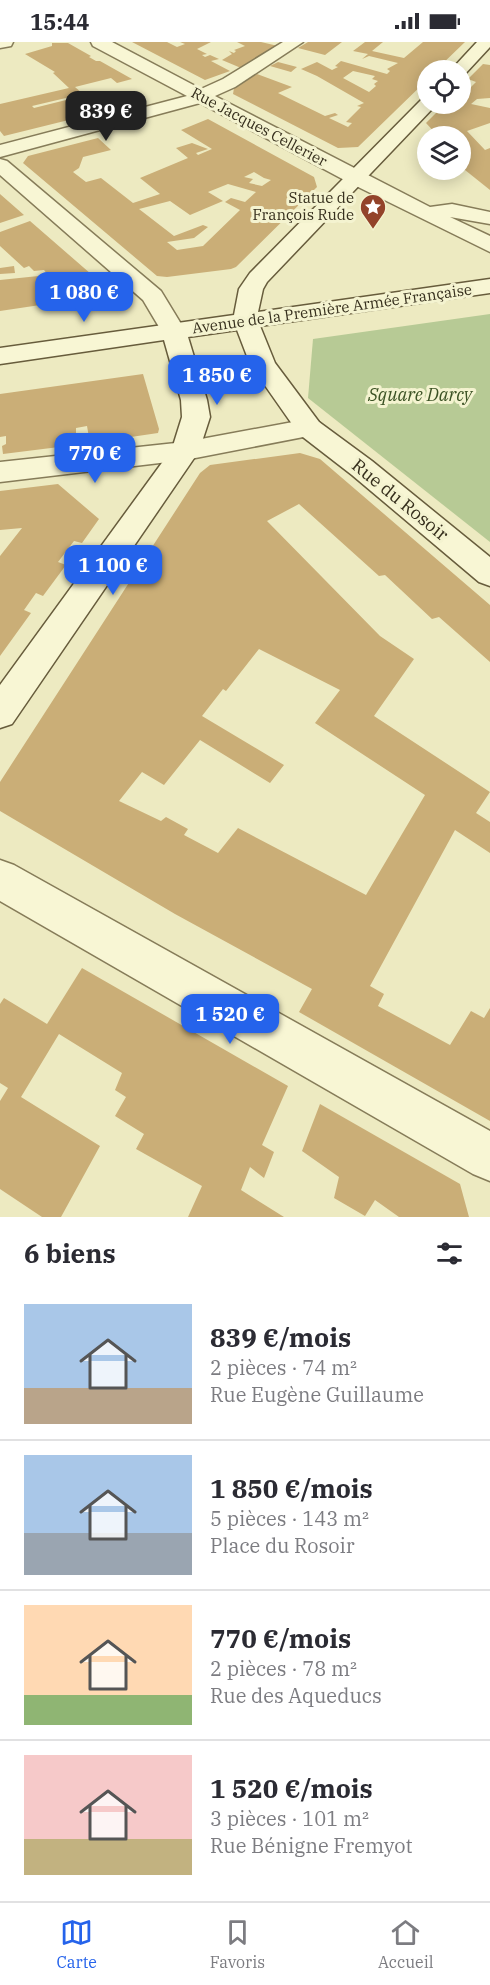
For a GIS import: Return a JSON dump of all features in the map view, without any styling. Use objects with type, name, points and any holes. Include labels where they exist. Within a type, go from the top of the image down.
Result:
[{"type":"street","points":[[0,43],[5,42]]},
{"type":"street","name":"Rue Jacques Cellerier","points":[[99,42],[355,178],[490,245]]},
{"type":"street","points":[[0,151],[201,96],[229,83],[295,42]]},
{"type":"street","points":[[469,60],[486,42]]},
{"type":"street","points":[[246,321],[246,306],[250,289],[258,278],[417,114]]},
{"type":"street","points":[[0,165],[153,296],[174,332],[194,400],[196,417],[184,451],[0,713]]},
{"type":"street","points":[[429,214],[452,210],[490,218]]},
{"type":"street","name":"Avenue de la Première Armée Française","points":[[0,356],[490,286]]},
{"type":"street","name":"Rue du Rosoir","points":[[246,321],[262,364],[309,428],[362,468],[490,574]]},
{"type":"street","points":[[0,472],[184,451],[309,428]]},
{"type":"street","points":[[0,879],[490,1157]]},
{"type":"green space","name":"Square Darcy","points":[[490,314],[490,542],[308,398],[313,339]]},
{"type":"building","points":[[132,42],[167,42],[177,47],[185,44],[180,42],[211,42],[197,49],[207,54],[202,55],[205,57],[210,55],[219,59],[211,61],[230,71],[205,80]]},
{"type":"building","points":[[237,42],[261,42],[278,46],[241,68],[222,60],[232,54],[229,51],[234,53],[236,51],[234,50],[245,46]]},
{"type":"building","points":[[308,42],[342,42],[325,55],[298,48]]},
{"type":"building","points":[[365,42],[383,42],[372,51],[404,58],[423,42],[465,42],[446,60],[417,60],[417,90],[358,147],[338,148],[233,94],[234,88],[257,74],[292,87],[278,93],[325,116],[335,113],[338,115],[329,118],[348,127],[352,123],[346,122],[361,107],[357,106],[364,103],[301,69],[317,62],[332,70],[338,67],[335,66],[341,61],[387,74],[390,71],[387,69],[398,63],[369,56],[362,59],[368,54],[353,51]],"holes":[[[353,71],[375,76],[372,79],[378,81],[369,92],[343,78]]]},
{"type":"building","points":[[52,43],[68,43],[96,61],[132,79],[117,83],[111,78],[75,87],[83,94],[32,106],[34,108],[90,94],[109,110],[4,136],[0,131],[0,104],[69,88],[53,73],[55,72],[25,54],[52,46]]},
{"type":"building","points":[[278,62],[297,67],[291,72],[270,66]]},
{"type":"building","points":[[483,64],[490,65],[490,98],[477,99],[471,104],[471,87],[476,82],[471,80],[471,76]]},
{"type":"building","points":[[471,104],[490,108],[490,123],[471,130],[471,126],[429,126],[426,123],[435,114],[471,114]]},
{"type":"building","points":[[208,119],[314,177],[317,187],[236,267],[231,269],[167,277],[157,276],[23,163],[28,156],[98,138],[111,150],[83,157],[79,168],[73,172],[86,182],[101,178],[133,203],[160,194],[140,178],[188,158],[176,148],[192,143],[208,149],[196,153],[198,155],[212,149],[181,130]],"holes":[[[254,172],[264,178],[271,180],[262,186],[249,183],[253,179],[244,177]],[[228,184],[256,192],[245,202],[231,198],[225,202],[240,210],[203,246],[177,250],[167,242],[194,238],[208,227],[203,225],[174,236],[139,209],[170,201],[190,215],[223,201],[208,192]]]},
{"type":"building","points":[[471,135],[485,150],[490,148],[490,190],[471,175]]},
{"type":"building","points":[[0,194],[24,215],[0,223]]},
{"type":"building","points":[[30,221],[114,294],[0,311],[0,280],[48,275],[44,270],[34,271],[29,266],[24,268],[0,246],[0,232]]},
{"type":"building","points":[[14,266],[15,273],[0,274],[0,268]]},
{"type":"building","points":[[143,374],[159,429],[158,433],[90,443],[87,426],[76,428],[76,435],[84,438],[83,444],[3,454],[2,446],[6,444],[6,436],[0,437],[0,394]]},
{"type":"building","points":[[300,453],[320,459],[490,605],[490,662],[439,617],[432,619],[385,575],[379,576],[299,504],[267,521],[380,636],[414,659],[374,716],[490,792],[476,813],[490,822],[490,853],[455,830],[370,986],[384,994],[378,1006],[450,1045],[471,1011],[484,1018],[490,1008],[490,1121],[299,1012],[312,989],[175,914],[0,811],[0,782],[200,473],[210,465]],"holes":[[[259,649],[340,690],[315,723],[425,795],[366,895],[238,828],[218,853],[184,835],[188,829],[166,817],[161,821],[119,801],[142,772],[164,785],[200,740],[270,783],[284,765],[202,716],[223,689],[226,691]]]},
{"type":"building","points":[[58,484],[99,519],[82,543],[74,541],[58,562],[66,565],[43,596],[36,593],[24,610],[31,613],[0,656],[0,556],[22,528],[0,530],[0,491]]},
{"type":"building","points":[[82,968],[288,1086],[262,1145],[274,1152],[264,1178],[250,1167],[241,1190],[284,1217],[188,1217],[202,1186],[136,1149],[144,1134],[115,1116],[126,1097],[115,1090],[122,1073],[59,1034],[21,1097],[100,1146],[61,1217],[42,1217],[0,1189],[0,1101],[8,1088],[0,1083],[0,1004],[4,998],[47,1024]]},
{"type":"building","points":[[320,1104],[460,1184],[469,1217],[399,1217],[375,1200],[365,1216],[334,1198],[339,1177],[302,1151]]},
{"type":"place","name":"Statue de François Rude","points":[[373,230]]}]
